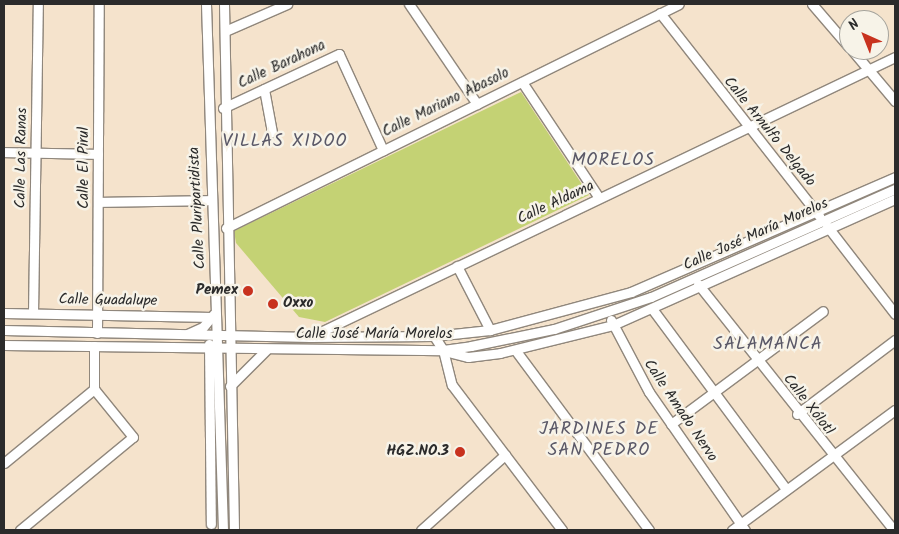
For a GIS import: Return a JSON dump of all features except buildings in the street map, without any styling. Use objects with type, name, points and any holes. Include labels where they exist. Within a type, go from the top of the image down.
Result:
[{"type":"street","name":"Calle Las Ranas","points":[[33,313],[38,4]]},
{"type":"street","name":"Calle El Pirul","points":[[97,333],[99,4]]},
{"type":"street","name":"Calle Pluripartidista","points":[[206,4],[212,200],[219,336]]},
{"type":"street","name":"Calle Pluripartidista","points":[[223,530],[219,336],[226,228],[223,108],[224,4]]},
{"type":"street","points":[[225,31],[287,4]]},
{"type":"street","points":[[409,4],[477,104]]},
{"type":"street","name":"Calle Mariano Abasolo","points":[[226,228],[679,4]]},
{"type":"street","points":[[812,4],[839,35]]},
{"type":"street","name":"Calle Arnulfo Delgado","points":[[660,13],[747,128],[830,229],[895,314]]},
{"type":"street","name":"Calle Barahona","points":[[223,108],[339,54],[383,150]]},
{"type":"street","name":"Calle Aldama","points":[[310,337],[895,57]]},
{"type":"street","points":[[860,60],[895,101]]},
{"type":"street","points":[[522,82],[599,198]]},
{"type":"street","points":[[264,88],[272,132]]},
{"type":"street","points":[[4,152],[98,154]]},
{"type":"street","name":"Calle José María Morelos","points":[[4,330],[310,337],[434,336],[490,330],[603,302],[687,269],[895,176]]},
{"type":"street","points":[[443,350],[468,357],[516,350],[613,325],[653,310],[830,229],[893,195],[884,182]]},
{"type":"street","name":"Calle José María Morelos","points":[[4,345],[443,350],[526,336],[608,313],[748,255],[823,221],[893,195]]},
{"type":"street","points":[[98,202],[212,200]]},
{"type":"street","points":[[784,238],[789,248]]},
{"type":"street","points":[[748,255],[752,265]]},
{"type":"street","points":[[457,266],[490,330]]},
{"type":"street","name":"Calle Xólotl","points":[[687,269],[755,360],[831,456],[894,530]]},
{"type":"street","name":"Calle Amado Nervo","points":[[603,302],[613,325],[671,424],[743,527]]},
{"type":"street","points":[[184,335],[212,317],[217,307]]},
{"type":"street","points":[[653,310],[786,489]]},
{"type":"street","points":[[671,424],[823,311]]},
{"type":"street","name":"Calle Guadalupe","points":[[4,313],[212,317]]},
{"type":"street","points":[[211,524],[219,336]]},
{"type":"street","points":[[434,336],[443,350],[452,385],[562,530]]},
{"type":"street","points":[[798,414],[895,340]]},
{"type":"street","points":[[20,530],[133,437],[94,389],[94,346]]},
{"type":"street","name":"Calle Pluripartidista","points":[[219,348],[230,386],[234,530]]},
{"type":"street","points":[[230,386],[267,349]]},
{"type":"street","points":[[516,350],[649,530]]},
{"type":"street","points":[[4,463],[94,389]]},
{"type":"street","points":[[732,530],[743,527],[786,489],[895,410]]},
{"type":"street","points":[[420,530],[505,455]]},
{"type":"green space","points":[[521,92],[589,195],[325,322],[299,317],[236,243],[234,231]]},
{"type":"place","name":"Pemex","points":[[248,291]]},
{"type":"place","name":"Oxxo","points":[[273,304]]},
{"type":"place","name":"HGZ.NO.3","points":[[460,452]]},
{"type":"district","name":"VILLAS XIDOO","points":[[285,142]]},
{"type":"district","name":"MORELOS","points":[[613,161]]},
{"type":"district","name":"SALAMANCA","points":[[768,345]]},
{"type":"district","name":"JARDINES DE SAN PEDRO","points":[[599,441]]}]
